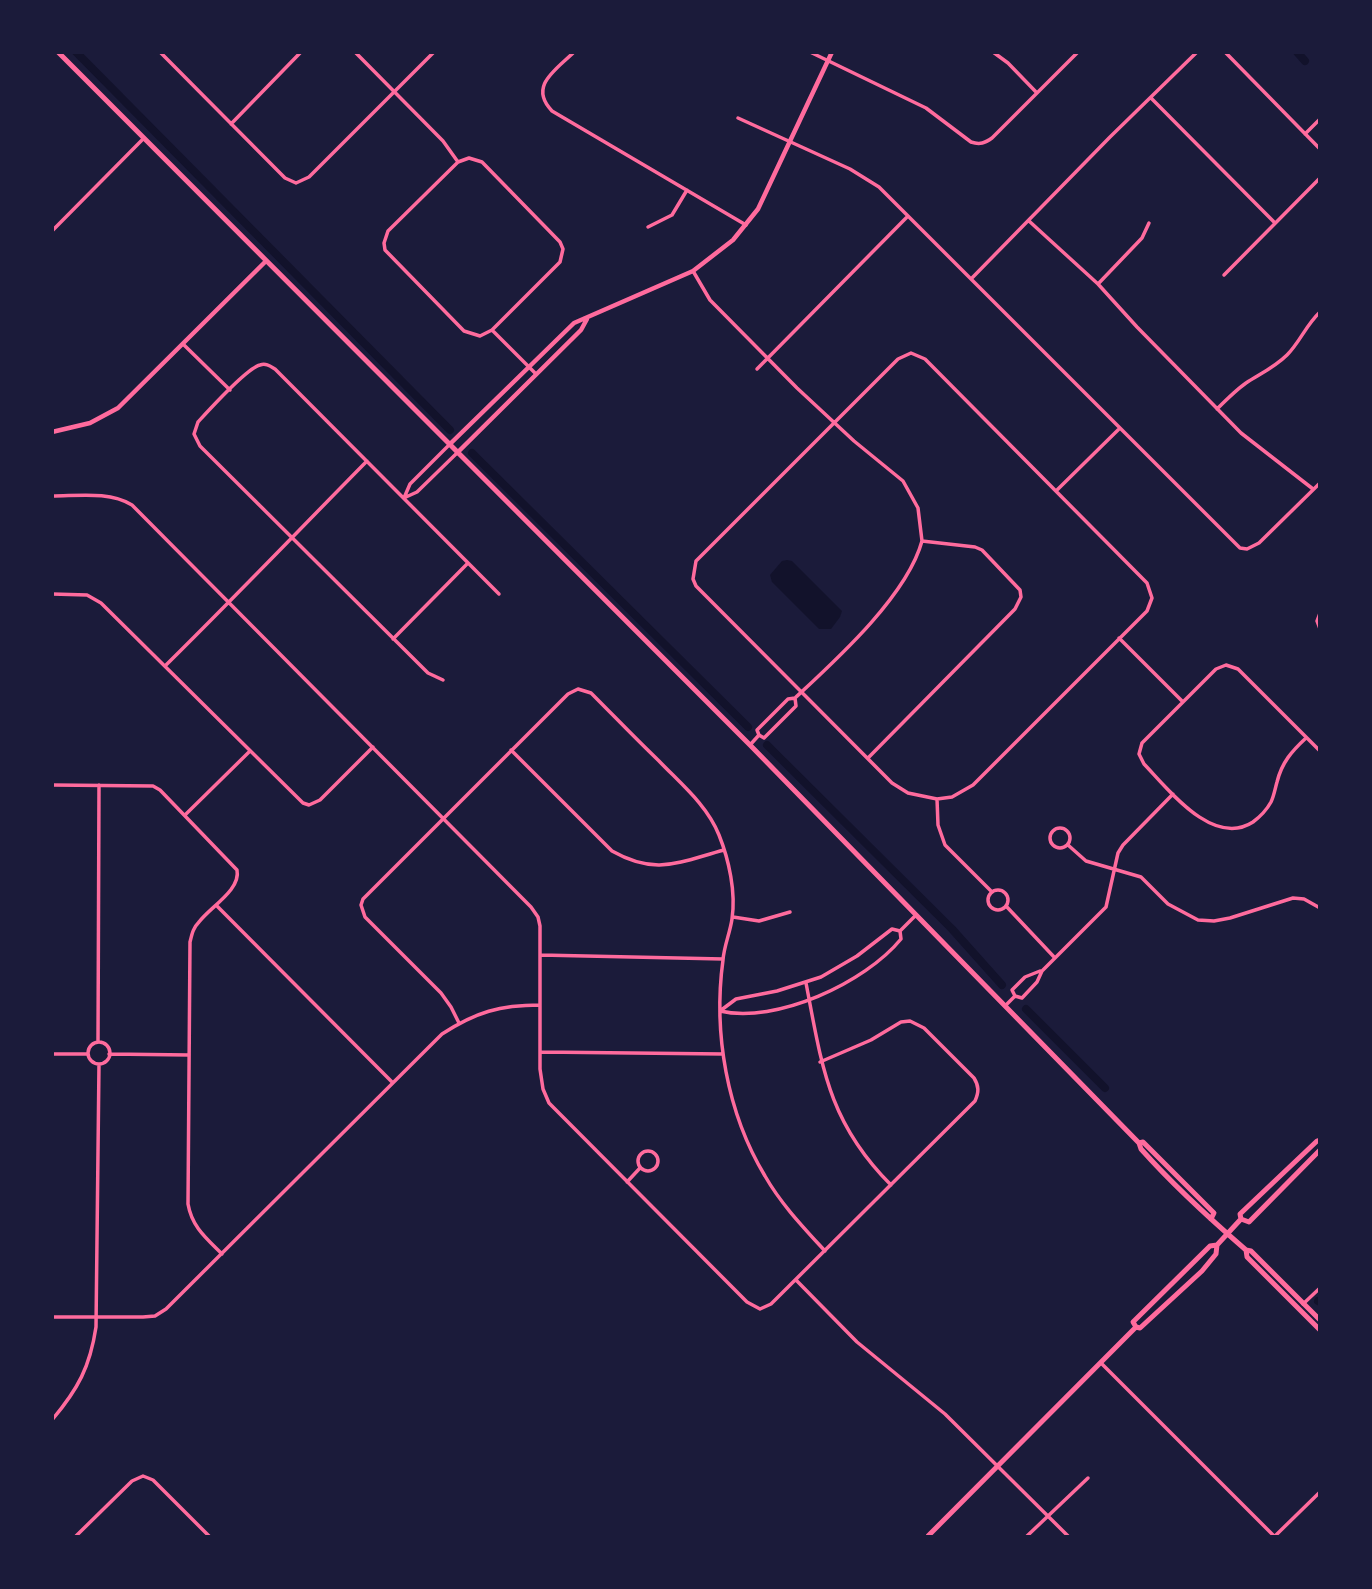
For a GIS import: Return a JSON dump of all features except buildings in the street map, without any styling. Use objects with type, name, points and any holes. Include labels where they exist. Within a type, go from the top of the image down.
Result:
[{"type":"main road","points":[[58,52],[750,745],[915,916],[1006,1005],[1139,1143],[1141,1149],[1181,1192],[1206,1217],[1246,1250],[1251,1251],[1320,1320]]},
{"type":"main road","points":[[928,1536],[1136,1327],[1140,1328],[1202,1271],[1216,1254],[1217,1245],[1241,1219],[1240,1214],[1320,1140]]},
{"type":"main road","points":[[1241,1219],[1249,1222],[1320,1150]]},
{"type":"main road","points":[[1136,1327],[1133,1322],[1210,1245],[1217,1245]]},
{"type":"main road","points":[[1246,1250],[1247,1257],[1320,1330]]},
{"type":"street","points":[[160,52],[285,178],[296,183],[309,177],[434,52]]},
{"type":"street","points":[[231,124],[301,52]]},
{"type":"street","points":[[355,52],[443,141],[458,162]]},
{"type":"street","points":[[574,52],[546,80],[542,96],[545,104],[552,111],[746,225]]},
{"type":"street","points":[[810,52],[926,108],[971,142],[978,144],[992,138],[1078,52]]},
{"type":"street","points":[[404,498],[410,484],[574,323],[693,271],[715,256],[746,225],[758,209],[832,52]]},
{"type":"street","points":[[993,52],[1008,63],[1037,93]]},
{"type":"street","points":[[971,279],[1197,52]]},
{"type":"street","points":[[1225,52],[1320,149]]},
{"type":"street","points":[[1150,98],[1275,223]]},
{"type":"street","points":[[738,118],[864,177],[879,187],[1043,348],[1233,544],[1247,549],[1259,543],[1320,483]]},
{"type":"street","points":[[1305,134],[1320,119]]},
{"type":"street","points":[[52,231],[144,138]]},
{"type":"street","points":[[469,158],[482,162],[557,237],[563,248],[560,262],[492,330],[480,336],[464,331],[389,255],[384,243],[388,231],[458,162],[469,158]]},
{"type":"street","points":[[1224,275],[1320,178]]},
{"type":"street","points":[[648,227],[672,215],[687,190]]},
{"type":"street","points":[[757,369],[908,216]]},
{"type":"street","points":[[1029,220],[1098,284],[1241,433],[1313,489]]},
{"type":"street","points":[[1098,284],[1142,239],[1149,223]]},
{"type":"street","points":[[52,432],[106,417],[127,400],[266,261]]},
{"type":"street","points":[[693,271],[710,300],[834,423],[894,473],[909,489],[921,517],[922,541],[918,556],[904,581],[861,633],[802,692],[795,698],[788,699],[757,730],[760,735],[764,738],[796,706],[795,698]]},
{"type":"street","points":[[1217,409],[1244,384],[1286,357],[1297,345],[1311,320],[1320,312]]},
{"type":"street","points":[[404,498],[418,492],[581,330],[587,318]]},
{"type":"street","points":[[492,330],[536,374]]},
{"type":"street","points":[[183,344],[230,390]]},
{"type":"street","points":[[911,353],[925,359],[1147,583],[1152,598],[1147,611],[973,785],[951,797],[937,799],[908,793],[892,783],[696,586],[693,579],[696,561],[834,423],[898,359],[911,353]]},
{"type":"street","points":[[443,680],[428,673],[200,446],[194,434],[198,422],[251,369],[262,364],[275,369],[499,594]]},
{"type":"street","points":[[1056,491],[1119,429]]},
{"type":"street","points":[[165,666],[367,461]]},
{"type":"street","points":[[52,496],[109,496],[123,499],[132,505],[538,917],[541,1079],[549,1103],[747,1302],[760,1309],[771,1304],[796,1280],[975,1101],[979,1089],[974,1078],[924,1028],[910,1021],[901,1022],[872,1040],[820,1062]]},
{"type":"street","points":[[868,758],[1015,609],[1021,597],[1016,584],[982,550],[922,541]]},
{"type":"street","points":[[393,639],[468,563]]},
{"type":"street","points":[[52,593],[87,595],[101,603],[298,800],[309,805],[320,800],[373,747]]},
{"type":"street","points":[[1320,613],[1317,621],[1320,629]]},
{"type":"street","points":[[1119,638],[1183,702]]},
{"type":"street","points":[[1306,738],[1282,764],[1273,798],[1261,817],[1247,826],[1220,828],[1198,817],[1144,764],[1139,754],[1142,743],[1216,669],[1226,665],[1238,669],[1320,751]]},
{"type":"street","points":[[459,1023],[441,993],[365,917],[361,905],[367,893],[568,694],[578,689],[591,693],[698,800],[710,817],[724,850],[731,875],[733,917],[723,959],[720,1011],[723,1054],[732,1100],[764,1176],[797,1220],[825,1251]]},
{"type":"street","points":[[750,745],[760,735]]},
{"type":"street","points":[[511,750],[612,851],[627,859],[645,866],[663,865],[724,850]]},
{"type":"street","points":[[185,815],[249,751]]},
{"type":"street","points":[[52,785],[153,786],[234,865],[238,875],[235,885],[198,922],[190,942],[188,1204],[197,1229],[222,1254]]},
{"type":"street","points":[[98,1042],[99,785]]},
{"type":"street","points":[[1042,971],[1025,978],[1012,990],[1015,996],[1022,998],[1037,982],[1042,971],[1106,907],[1118,853],[1173,794]]},
{"type":"street","points":[[937,799],[938,825],[946,845],[992,892]]},
{"type":"street","points":[[1060,828],[1069,832],[1068,845],[1062,848],[1053,845],[1051,836],[1054,830],[1060,828]]},
{"type":"street","points":[[1068,845],[1086,861],[1141,877],[1168,904],[1198,920],[1214,921],[1284,899],[1304,899],[1320,908]]},
{"type":"street","points":[[998,890],[1006,894],[1006,906],[1000,909],[991,906],[989,901],[992,892],[998,890]]},
{"type":"street","points":[[215,905],[392,1082]]},
{"type":"street","points":[[1006,906],[1055,958]]},
{"type":"street","points":[[733,917],[759,921],[790,912]]},
{"type":"street","points":[[900,931],[915,916]]},
{"type":"street","points":[[720,1011],[736,999],[806,983],[857,956],[892,929],[900,931]]},
{"type":"street","points":[[720,1011],[738,1015],[764,1012],[809,999],[841,985],[893,949],[901,939],[900,931]]},
{"type":"street","points":[[540,956],[723,959]]},
{"type":"street","points":[[806,983],[820,1062],[831,1095],[846,1129],[873,1168],[891,1185]]},
{"type":"street","points":[[1006,1005],[1015,996]]},
{"type":"street","points":[[52,1317],[155,1316],[166,1309],[424,1050],[459,1023],[489,1010],[514,1005],[540,1005]]},
{"type":"street","points":[[98,1042],[106,1045],[109,1054],[107,1060],[99,1064],[91,1061],[88,1054],[90,1045],[98,1042]]},
{"type":"street","points":[[540,1052],[723,1054]]},
{"type":"street","points":[[52,1054],[88,1054]]},
{"type":"street","points":[[109,1054],[189,1055]]},
{"type":"street","points":[[52,1420],[75,1392],[92,1352],[97,1317],[99,1064]]},
{"type":"street","points":[[650,1151],[656,1155],[657,1164],[653,1170],[640,1168],[637,1162],[641,1153],[650,1151]]},
{"type":"street","points":[[626,1182],[640,1168]]},
{"type":"street","points":[[796,1280],[857,1342],[945,1414],[1068,1536]]},
{"type":"street","points":[[1303,1304],[1320,1288]]},
{"type":"street","points":[[1101,1363],[1274,1536],[1320,1492]]},
{"type":"street","points":[[76,1536],[132,1481],[143,1476],[153,1480],[209,1536]]},
{"type":"street","points":[[1027,1536],[1088,1478]]},
{"type":"shaded area","points":[[782,561],[792,561],[842,611],[831,629],[819,629],[772,582],[770,575]]},
{"type":"waterway","points":[[76,52],[450,430]]},
{"type":"waterway","points":[[1297,52],[1305,61]]},
{"type":"waterway","points":[[472,453],[748,727]]},
{"type":"waterway","points":[[767,745],[952,929],[1002,985]]},
{"type":"waterway","points":[[1026,1009],[1105,1088]]}]
